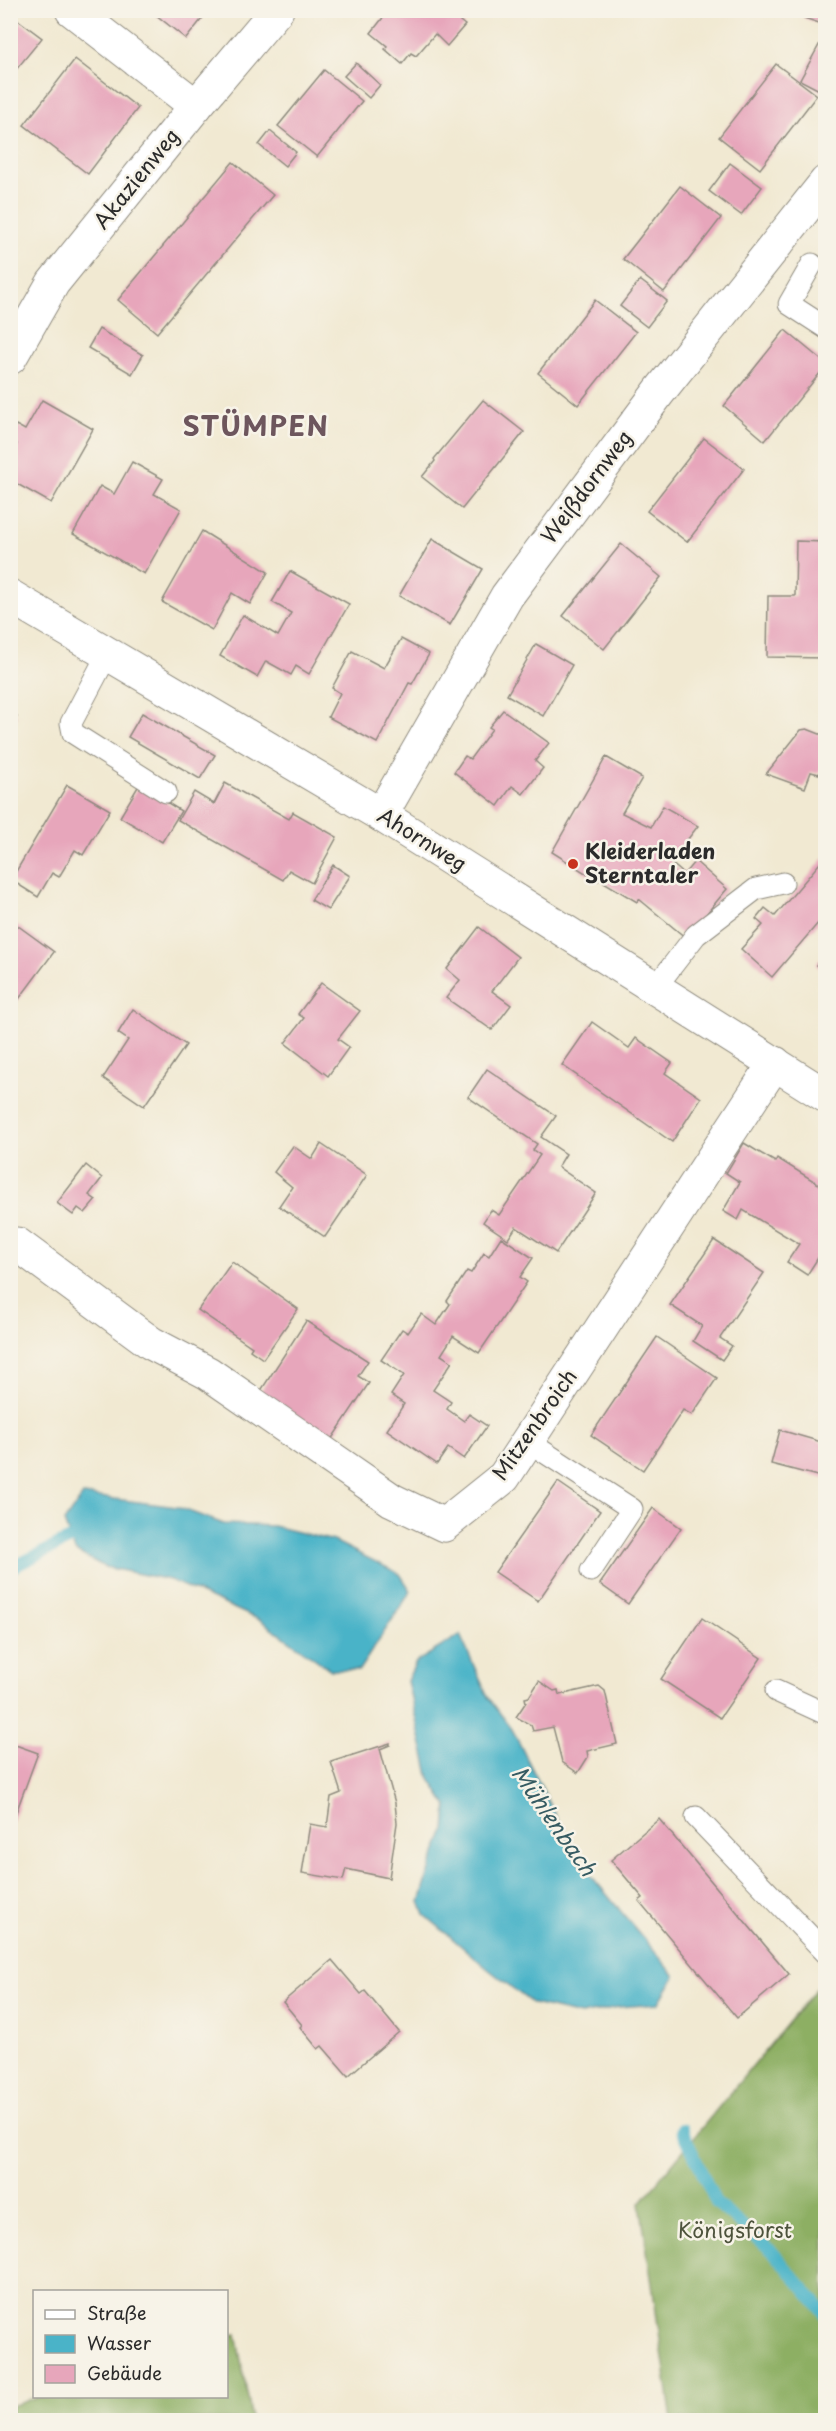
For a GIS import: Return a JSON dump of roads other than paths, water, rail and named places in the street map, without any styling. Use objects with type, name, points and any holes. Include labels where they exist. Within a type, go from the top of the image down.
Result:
[{"type":"street","points":[[72,10],[196,106]]},
{"type":"street","name":"Akazienweg","points":[[10,358],[54,283],[196,106],[277,10]]},
{"type":"street","name":"Weißdornweg","points":[[381,815],[507,596],[658,392],[825,182]]},
{"type":"street","name":"Ahornweg","points":[[13,603],[108,653],[381,815],[825,1096]]},
{"type":"street","name":"Mitzenbroich","points":[[17,1244],[151,1342],[208,1373],[392,1500],[444,1525],[504,1478],[775,1063]]},
{"type":"lane","points":[[813,264],[789,304],[825,328]]},
{"type":"lane","points":[[108,653],[71,723],[73,733],[166,792]]},
{"type":"lane","points":[[655,988],[696,935],[756,889],[783,883]]},
{"type":"lane","points":[[527,1441],[632,1509],[591,1571]]},
{"type":"lane","points":[[776,1691],[825,1714]]},
{"type":"lane","points":[[696,1817],[825,1953]]},
{"type":"water","points":[[83,1495],[177,1507],[224,1524],[273,1526],[334,1541],[400,1574],[411,1591],[359,1670],[331,1670],[260,1620],[170,1580],[105,1567],[75,1551],[64,1522]]},
{"type":"water","points":[[460,1635],[488,1697],[513,1731],[578,1860],[675,1976],[658,2004],[618,2007],[581,2015],[533,2004],[425,1915],[420,1902],[445,1831],[447,1806],[430,1779],[407,1681],[416,1662]]},
{"type":"waterway","name":"Mühlenbach","points":[[10,1566],[15,1566],[70,1539],[87,1538]]},
{"type":"waterway","name":"Mühlenbach","points":[[682,2129],[716,2203],[773,2252],[826,2315]]},
{"type":"place","name":"Kleiderladen Sterntaler","points":[[573,864]]},
{"type":"district","name":"STÜMPEN","points":[[256,427]]},
{"type":"park label","name":"Königsforst","points":[[735,2231]]}]
